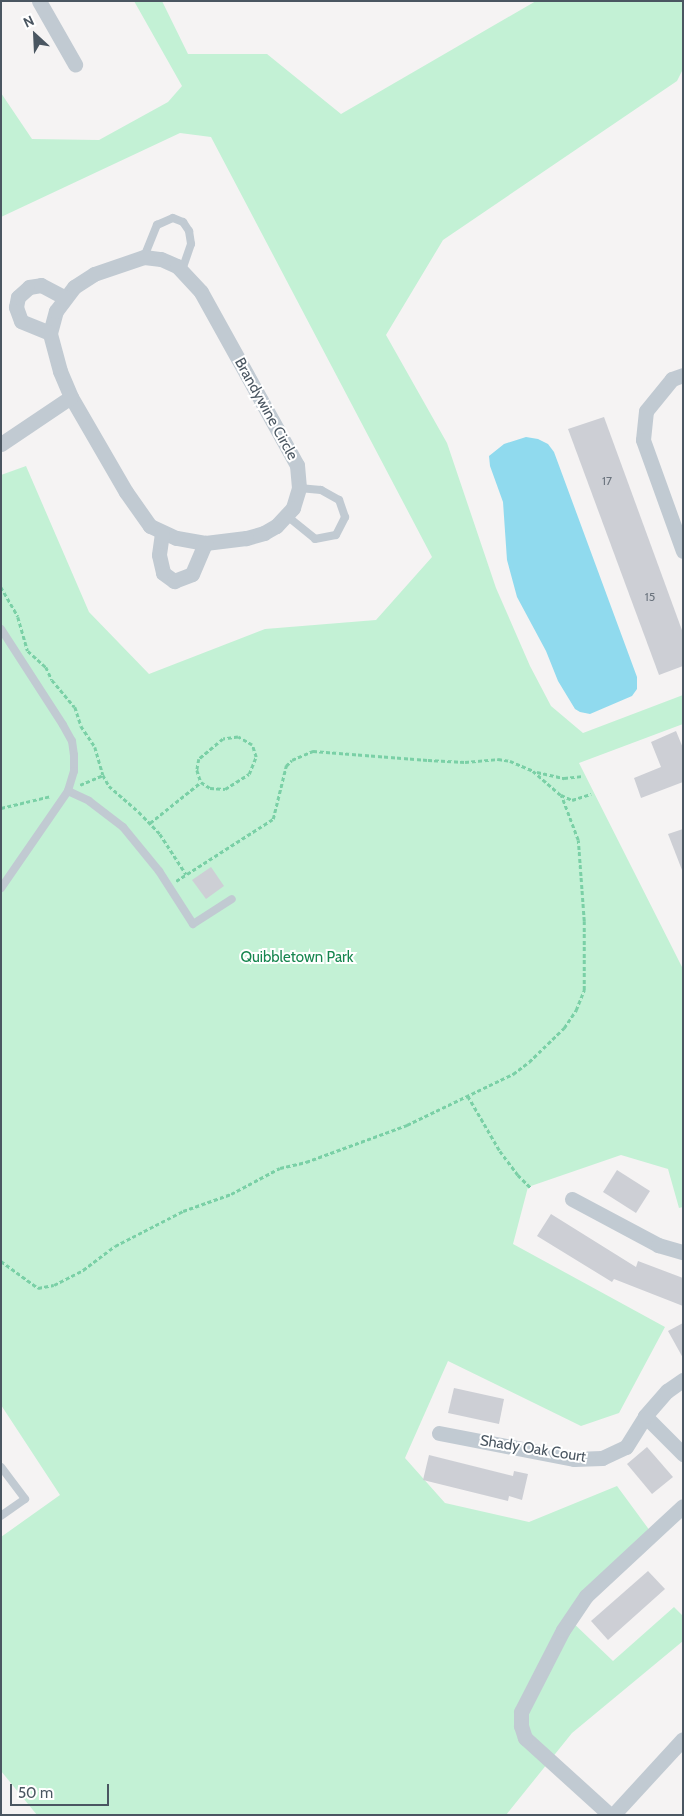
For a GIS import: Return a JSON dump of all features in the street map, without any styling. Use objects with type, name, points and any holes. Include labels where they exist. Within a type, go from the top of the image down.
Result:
[{"type":"street","points":[[39,1],[74,64]]},
{"type":"street","points":[[65,298],[41,285],[29,287],[18,297],[16,307],[21,320],[50,333],[56,311],[74,287],[94,274],[144,257]]},
{"type":"street","name":"Brandywine Circle","points":[[50,333],[60,371],[71,396],[136,509],[150,526],[176,538],[205,543],[246,538],[264,533],[287,516],[293,508],[299,488],[297,465],[201,292],[177,266],[161,259],[144,257]]},
{"type":"street","points":[[683,375],[672,379],[646,411],[643,440],[683,551]]},
{"type":"street","points":[[1,444],[71,396]]},
{"type":"street","points":[[162,533],[159,555],[163,573],[174,581],[192,574],[205,543]]},
{"type":"street","points":[[572,1199],[658,1245],[683,1252]]},
{"type":"street","name":"Shady Oak Court","points":[[439,1433],[574,1459],[602,1458],[626,1447],[645,1416],[667,1391],[683,1380]]},
{"type":"street","points":[[645,1416],[683,1454]]},
{"type":"street","points":[[683,1506],[586,1596],[563,1630],[521,1712],[521,1726],[526,1738],[612,1815],[683,1739]]},
{"type":"lane","points":[[144,257],[157,225],[173,218],[183,222],[189,231],[191,244],[182,270]]},
{"type":"lane","points":[[287,516],[316,539],[336,535],[345,517],[339,500],[321,490],[299,488]]},
{"type":"lane","points":[[1,629],[72,741],[74,771],[68,791],[1,888]]},
{"type":"lane","points":[[68,791],[89,801],[123,827],[141,847],[193,924],[232,899]]},
{"type":"lane","points":[[1,1467],[25,1499],[1,1516]]},
{"type":"path","points":[[1,587],[18,617],[28,651],[46,667],[52,680],[74,707],[81,726],[95,747],[102,775],[109,786],[150,823],[169,846],[186,874]]},
{"type":"path","points":[[238,736],[252,746],[256,757],[249,774],[225,789],[210,788],[201,782],[197,770],[199,759],[223,739],[238,736]]},
{"type":"path","points":[[169,886],[273,819],[286,766],[292,760],[313,751],[465,762],[498,759],[510,761],[533,771],[564,778],[582,776]]},
{"type":"path","points":[[533,771],[561,795],[572,800],[591,794]]},
{"type":"path","points":[[80,785],[102,775]]},
{"type":"path","points":[[150,823],[201,782]]},
{"type":"path","points":[[1,1261],[38,1288],[54,1285],[84,1270],[116,1246],[183,1211],[231,1194],[280,1168],[306,1162],[407,1125],[513,1074],[529,1062],[564,1028],[576,1010],[584,990],[584,921],[578,840],[561,795]]},
{"type":"path","points":[[1,808],[55,796]]},
{"type":"path","points":[[468,1096],[500,1151],[518,1175],[531,1188]]},
{"type":"green space","name":"Quibbletown Park","points":[[134,1],[162,1],[188,54],[267,54],[341,114],[536,1],[683,1],[683,69],[677,81],[443,240],[386,335],[447,443],[496,588],[530,666],[551,706],[583,733],[683,695],[683,724],[579,763],[683,969],[683,1207],[679,1208],[668,1169],[621,1155],[528,1187],[513,1244],[665,1327],[619,1413],[581,1426],[448,1361],[405,1458],[445,1503],[529,1522],[617,1486],[653,1535],[569,1619],[613,1661],[674,1607],[683,1616],[683,1641],[572,1733],[506,1815],[37,1815],[1,1771],[1,1537],[60,1495],[1,1405],[1,475],[26,466],[89,612],[149,674],[265,629],[376,620],[432,557],[211,137],[180,133],[1,217],[1,93],[32,139],[99,140],[168,102],[182,86]]},
{"type":"water","points":[[526,437],[538,439],[548,444],[554,452],[637,677],[637,689],[632,696],[590,714],[575,709],[558,681],[546,651],[517,597],[507,560],[503,502],[490,466],[489,456],[504,444]]},
{"type":"building","points":[[604,417],[683,633],[683,666],[659,675],[568,429]]},
{"type":"building","points":[[676,731],[683,748],[683,782],[641,798],[634,778],[661,767],[651,742]]},
{"type":"building","points":[[683,829],[683,870],[682,870],[668,834]]},
{"type":"building","points":[[211,867],[224,886],[206,899],[192,880]]},
{"type":"building","points":[[617,1170],[650,1191],[636,1213],[603,1192]]},
{"type":"building","points":[[551,1214],[636,1267],[638,1261],[683,1278],[683,1306],[614,1279],[612,1282],[537,1236]]},
{"type":"building","points":[[683,1323],[683,1358],[668,1331]]},
{"type":"building","points":[[454,1388],[504,1399],[499,1424],[448,1413]]},
{"type":"building","points":[[647,1447],[673,1477],[652,1494],[627,1464]]},
{"type":"building","points":[[429,1455],[513,1476],[514,1471],[528,1474],[522,1500],[509,1496],[508,1501],[423,1480]]},
{"type":"building","points":[[648,1571],[665,1589],[608,1640],[591,1621]]}]
